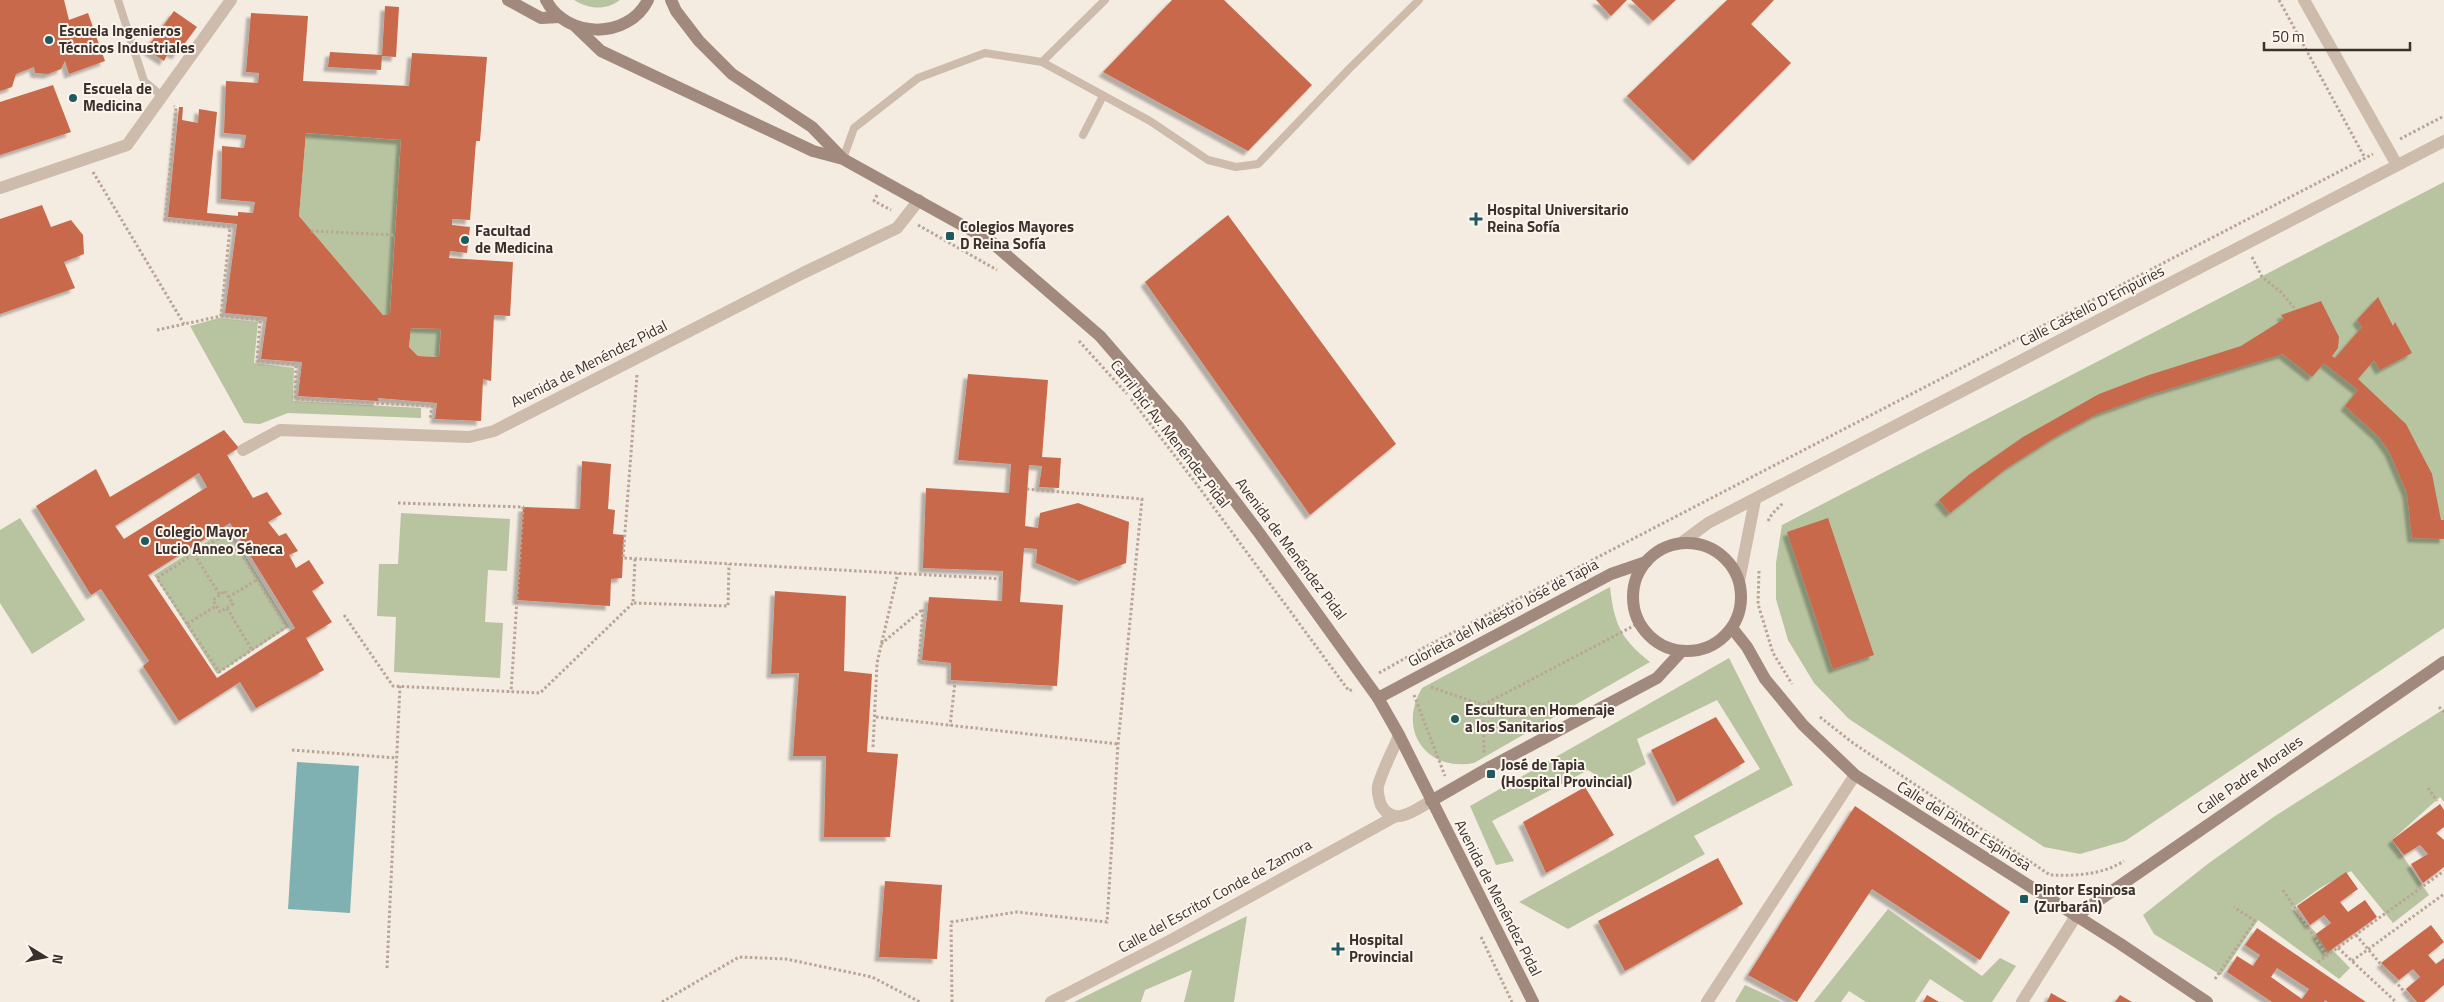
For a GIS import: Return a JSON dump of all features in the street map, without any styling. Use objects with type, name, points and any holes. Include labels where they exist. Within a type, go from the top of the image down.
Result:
[{"type":"street","points":[[0,188],[127,145],[231,0]]},
{"type":"street","points":[[508,0],[541,18],[560,18]]},
{"type":"street","points":[[546,0],[560,18],[576,27],[595,31],[614,28],[631,20],[648,0]]},
{"type":"street","name":"Avenida de Menéndez Pidal","points":[[670,0],[699,41],[732,74],[812,127],[843,159]]},
{"type":"street","points":[[2304,0],[2397,165]]},
{"type":"street","name":"Avenida de Menéndez Pidal","points":[[576,27],[601,51],[813,151],[843,159],[989,240],[1100,336],[1178,426],[1367,681],[1400,734],[1431,801],[1533,1002]]},
{"type":"street","name":"Calle Castello D'Empuries","points":[[1756,500],[1784,483],[2444,141]]},
{"type":"street","name":"Avenida de Menéndez Pidal","points":[[243,450],[280,430],[469,437],[494,431],[897,228],[918,200]]},
{"type":"street","name":"Glorieta del Maestro José de Tapia","points":[[1378,698],[1611,574],[1646,562],[1662,549],[1681,543],[1708,523],[1756,500]]},
{"type":"street","name":"Glorieta del Maestro José de Tapia","points":[[1646,562],[1634,586],[1632,600],[1639,623],[1655,642],[1681,652],[1699,651],[1710,647],[1720,641],[1732,628],[1741,604],[1739,581],[1756,500]]},
{"type":"street","name":"Glorieta del Maestro José de Tapia","points":[[1681,543],[1706,546],[1718,553],[1728,562],[1739,581]]},
{"type":"street","name":"Calle del Pintor Espinosa","points":[[1732,628],[1747,647],[1766,680],[1803,725],[1855,775],[2207,1002]]},
{"type":"street","points":[[1431,801],[1490,767],[1657,678],[1681,652]]},
{"type":"street","name":"Calle Padre Morales","points":[[2076,916],[2444,662]]},
{"type":"street","points":[[1394,817],[1386,812],[1381,804],[1378,787],[1400,734]]},
{"type":"street","points":[[1707,1002],[1855,775]]},
{"type":"street","name":"Calle del Escritor Conde de Zamora","points":[[1051,1002],[1173,939],[1394,817],[1402,817],[1431,801]]},
{"type":"street","points":[[2022,1002],[2076,916]]},
{"type":"lane","points":[[118,0],[144,81],[162,96]]},
{"type":"lane","points":[[1042,62],[1105,0]]},
{"type":"lane","points":[[843,159],[854,128],[918,78],[985,53],[1042,62],[1150,121],[1208,160],[1236,167],[1258,164],[1350,68],[1419,0]]},
{"type":"lane","points":[[1083,135],[1103,96]]},
{"type":"path","points":[[2280,0],[2365,158]]},
{"type":"path","points":[[162,96],[176,108],[165,220],[230,227],[221,316]]},
{"type":"path","name":"Carril bici Av. Menéndez Pidal","points":[[1078,340],[1130,398],[1189,474],[1349,691],[1400,660],[2444,116]]},
{"type":"path","points":[[85,160],[184,324]]},
{"type":"path","points":[[885,181],[874,201],[999,271]]},
{"type":"path","points":[[311,231],[394,235]]},
{"type":"path","points":[[2246,245],[2262,276],[2281,292],[2296,310]]},
{"type":"path","points":[[157,330],[221,316],[260,320],[257,361],[296,365],[295,399],[432,406],[428,434]]},
{"type":"path","points":[[639,357],[623,558],[1003,579]]},
{"type":"path","points":[[952,1002],[951,922],[1017,912],[1107,922],[1118,744],[1142,498],[1027,489]]},
{"type":"path","points":[[1766,526],[1772,514],[1789,498]]},
{"type":"path","points":[[398,503],[523,507],[511,692]]},
{"type":"path","points":[[228,532],[286,627],[219,672],[157,578],[194,554],[228,532]]},
{"type":"path","points":[[194,554],[220,595]]},
{"type":"path","points":[[344,615],[393,686],[540,693],[633,603],[635,559]]},
{"type":"path","points":[[633,603],[728,606],[729,564]]},
{"type":"path","points":[[1759,568],[1758,604],[1774,653],[1794,687]]},
{"type":"path","points":[[873,747],[876,717],[877,662],[898,573]]},
{"type":"path","points":[[228,597],[257,580]]},
{"type":"path","points":[[225,591],[233,604],[220,612],[213,600],[220,595],[225,591]]},
{"type":"path","points":[[187,624],[216,606]]},
{"type":"path","points":[[227,608],[252,650]]},
{"type":"path","points":[[881,644],[923,609],[919,662],[950,665],[949,682],[956,682],[950,726]]},
{"type":"path","points":[[1422,675],[1427,685],[1482,706],[1639,623]]},
{"type":"path","points":[[387,968],[400,686]]},
{"type":"path","points":[[1482,706],[1482,750],[1490,767]]},
{"type":"path","points":[[2439,708],[2444,712]]},
{"type":"path","points":[[1818,715],[1853,743],[2050,875],[2075,876],[2114,867],[2132,856]]},
{"type":"path","points":[[876,717],[1118,744]]},
{"type":"path","points":[[292,750],[397,758]]},
{"type":"path","points":[[2428,788],[2437,801]]},
{"type":"path","points":[[2318,962],[2444,872]]},
{"type":"path","points":[[2283,890],[2327,956]]},
{"type":"path","points":[[2352,961],[2367,948],[2444,894]]},
{"type":"path","points":[[2214,979],[2254,921],[2234,906]]},
{"type":"path","points":[[2356,935],[2413,1002]]},
{"type":"path","points":[[2338,948],[2396,1002]]},
{"type":"path","points":[[662,1002],[738,957],[786,959],[872,977],[920,1002]]},
{"type":"green space","points":[[574,0],[620,0],[609,6],[597,8]]},
{"type":"green space","points":[[306,133],[401,140],[390,314],[383,315],[299,216]]},
{"type":"green space","points":[[2444,182],[2444,628],[2125,841],[2080,854],[2044,847],[1849,719],[1814,683],[1788,640],[1776,599],[1776,563],[1782,525]]},
{"type":"green space","points":[[219,318],[258,322],[254,363],[294,368],[293,401],[421,408],[421,418],[288,413],[260,424],[244,423],[190,326]]},
{"type":"green space","points":[[411,328],[441,329],[439,357],[418,356],[409,347]]},
{"type":"green space","points":[[401,513],[510,519],[507,571],[488,570],[485,622],[503,623],[500,678],[394,672],[396,617],[377,616],[379,564],[398,564]]},
{"type":"green space","points":[[20,518],[85,620],[32,654],[0,603],[0,530]]},
{"type":"green space","points":[[228,528],[289,627],[217,674],[154,575]]},
{"type":"green space","points":[[1610,587],[1614,611],[1621,630],[1632,646],[1650,662],[1474,763],[1457,764],[1442,761],[1430,754],[1421,745],[1415,733],[1413,719],[1415,704],[1422,688]]},
{"type":"green space","points":[[1729,658],[1793,785],[1694,836],[1705,854],[1568,929],[1519,902],[1760,769],[1717,700],[1637,739],[1646,764],[1610,784],[1588,770],[1492,821],[1514,861],[1496,865],[1470,806]]},
{"type":"green space","points":[[2444,709],[2444,802],[2440,797],[2392,840],[2429,895],[2393,923],[2351,871],[2320,888],[2292,908],[2350,968],[2339,979],[2258,920],[2221,975],[2154,934],[2143,915],[2209,863],[2275,816]]},
{"type":"green space","points":[[1888,909],[1982,976],[2000,958],[2016,966],[1992,1002],[1965,1002],[1930,979],[1915,1002],[1866,1002],[1849,991],[1841,1002],[1814,1002]]},
{"type":"green space","points":[[1247,916],[1234,1002],[1184,1002],[1192,970],[1145,990],[1141,1002],[1074,1002]]},
{"type":"green space","points":[[1745,985],[1782,1002],[1735,1002]]},
{"type":"water","points":[[297,762],[359,766],[350,913],[288,909]]},
{"type":"building","name":"Escuela Ingenieros Técnicos Industriales","points":[[0,0],[64,0],[69,20],[88,13],[105,61],[69,74],[65,61],[61,69],[48,74],[35,73],[34,67],[16,74],[12,87],[0,91]]},
{"type":"building","points":[[1172,0],[1224,0],[1312,85],[1248,151],[1103,72]]},
{"type":"building","points":[[1596,0],[1627,0],[1611,16]]},
{"type":"building","points":[[1631,0],[1676,0],[1653,21]]},
{"type":"building","points":[[1727,0],[1774,0],[1751,24],[1791,63],[1693,161],[1627,96]]},
{"type":"building","points":[[385,6],[399,7],[396,57],[382,56]]},
{"type":"building","points":[[174,11],[197,27],[176,55],[169,51],[164,61],[146,49]]},
{"type":"building","points":[[251,13],[308,16],[303,81],[409,86],[412,53],[487,57],[480,141],[476,141],[470,220],[452,219],[452,225],[470,227],[467,253],[450,251],[449,258],[513,262],[510,316],[494,315],[491,381],[483,379],[481,421],[435,419],[437,403],[378,398],[378,401],[298,396],[302,362],[261,359],[267,317],[225,313],[237,224],[168,217],[179,107],[183,107],[182,120],[198,123],[199,109],[217,112],[207,213],[238,216],[238,212],[253,213],[255,202],[221,199],[222,146],[244,148],[246,135],[224,133],[226,81],[258,83],[259,73],[246,72]],"holes":[[[306,133],[401,140],[390,314],[383,315],[299,216]],[[411,328],[441,329],[439,357],[418,356],[409,347]]]},
{"type":"building","points":[[330,52],[382,55],[381,70],[328,67]]},
{"type":"building","points":[[53,85],[71,132],[0,155],[0,102]]},
{"type":"building","points":[[42,205],[51,227],[71,220],[83,235],[84,254],[64,262],[75,288],[0,314],[0,219]]},
{"type":"building","points":[[1228,215],[1396,444],[1310,515],[1145,282]]},
{"type":"building","points":[[2378,297],[2393,326],[2395,322],[2412,353],[2380,370],[2374,360],[2358,379],[2406,424],[2432,474],[2441,520],[2444,520],[2444,539],[2412,538],[2407,493],[2389,451],[2378,436],[2345,406],[2358,390],[2324,363],[2312,377],[2283,354],[2152,394],[2097,414],[2057,436],[2007,468],[1950,513],[1939,500],[1970,474],[2023,437],[2099,394],[2149,375],[2241,346],[2284,319],[2281,315],[2321,301],[2339,337],[2338,348],[2332,356],[2335,358],[2362,327],[2357,320]]},
{"type":"building","points":[[968,374],[1048,380],[1042,457],[1061,458],[1059,488],[1039,487],[1042,466],[1029,465],[1025,526],[1038,528],[1040,513],[1078,503],[1129,522],[1126,563],[1079,581],[1036,563],[1037,549],[1024,548],[1020,602],[1063,605],[1057,686],[951,680],[951,663],[922,660],[929,597],[1002,601],[1003,571],[923,568],[926,488],[1009,493],[1011,464],[958,460]]},
{"type":"building","points":[[224,430],[239,448],[227,455],[253,498],[267,492],[282,514],[268,522],[279,536],[286,533],[298,551],[289,555],[296,568],[309,560],[324,583],[312,591],[332,622],[306,638],[324,670],[256,708],[240,682],[179,721],[143,666],[149,661],[101,589],[91,595],[36,506],[96,469],[110,497]],"holes":[[[199,473],[207,487],[124,539],[115,526]],[[230,523],[295,628],[217,678],[148,575]]]},
{"type":"building","points":[[582,461],[611,464],[608,509],[615,510],[613,534],[624,535],[622,578],[611,579],[610,606],[517,600],[523,507],[580,509]]},
{"type":"building","points":[[1828,518],[1874,655],[1833,669],[1787,532]]},
{"type":"building","points":[[775,591],[846,596],[844,671],[872,674],[867,752],[898,754],[890,837],[824,837],[826,756],[793,756],[799,673],[771,674]]},
{"type":"building","points":[[1716,717],[1745,762],[1677,802],[1651,750]]},
{"type":"building","points":[[1585,787],[1614,835],[1546,873],[1523,822]]},
{"type":"building","points":[[2440,804],[2444,810],[2444,827],[2436,833],[2444,840],[2444,867],[2423,883],[2411,864],[2428,854],[2420,845],[2404,855],[2392,840]]},
{"type":"building","points":[[1855,806],[2010,912],[1980,960],[1872,889],[1797,1002],[1748,975]]},
{"type":"building","points":[[1718,858],[1743,904],[1625,971],[1598,921]]},
{"type":"building","points":[[2346,872],[2358,889],[2340,902],[2348,912],[2365,900],[2377,917],[2328,952],[2316,934],[2331,923],[2324,915],[2310,925],[2297,906]]},
{"type":"building","points":[[885,881],[942,885],[937,959],[879,957]]},
{"type":"building","points":[[2431,925],[2444,942],[2428,955],[2436,964],[2444,958],[2444,985],[2424,1002],[2417,1002],[2406,989],[2420,977],[2413,969],[2399,980],[2381,963]]},
{"type":"building","points":[[2257,928],[2366,1002],[2328,1002],[2325,1000],[2324,1002],[2272,1002],[2227,972],[2237,956],[2253,966],[2260,955],[2245,945]],"holes":[[[2277,968],[2309,989],[2302,999],[2271,977]]]},
{"type":"building","points":[[2051,993],[2067,1002],[2047,1002]]},
{"type":"building","points":[[1927,995],[1939,1002],[1923,1002]]},
{"type":"building","points":[[2120,995],[2132,1002],[2115,1002]]},
{"type":"place","name":"Escuela Ingenieros Técnicos Industriales","points":[[49,40]]},
{"type":"place","name":"Escuela de Medicina","points":[[73,98]]},
{"type":"place","name":"Hospital Universitario Reina Sofía","points":[[1476,219]]},
{"type":"place","name":"Colegios Mayores D Reina Sofía","points":[[950,236]]},
{"type":"place","name":"Facultad de Medicina","points":[[465,240]]},
{"type":"place","name":"Colegio Mayor Lucio Anneo Séneca","points":[[145,541]]},
{"type":"place","name":"Escultura en Homenaje a los Sanitarios","points":[[1455,719]]},
{"type":"place","name":"José de Tapia (Hospital Provincial)","points":[[1491,774]]},
{"type":"place","name":"Pintor Espinosa (Zurbarán)","points":[[2024,899]]},
{"type":"place","name":"Hospital Provincial","points":[[1338,949]]}]
